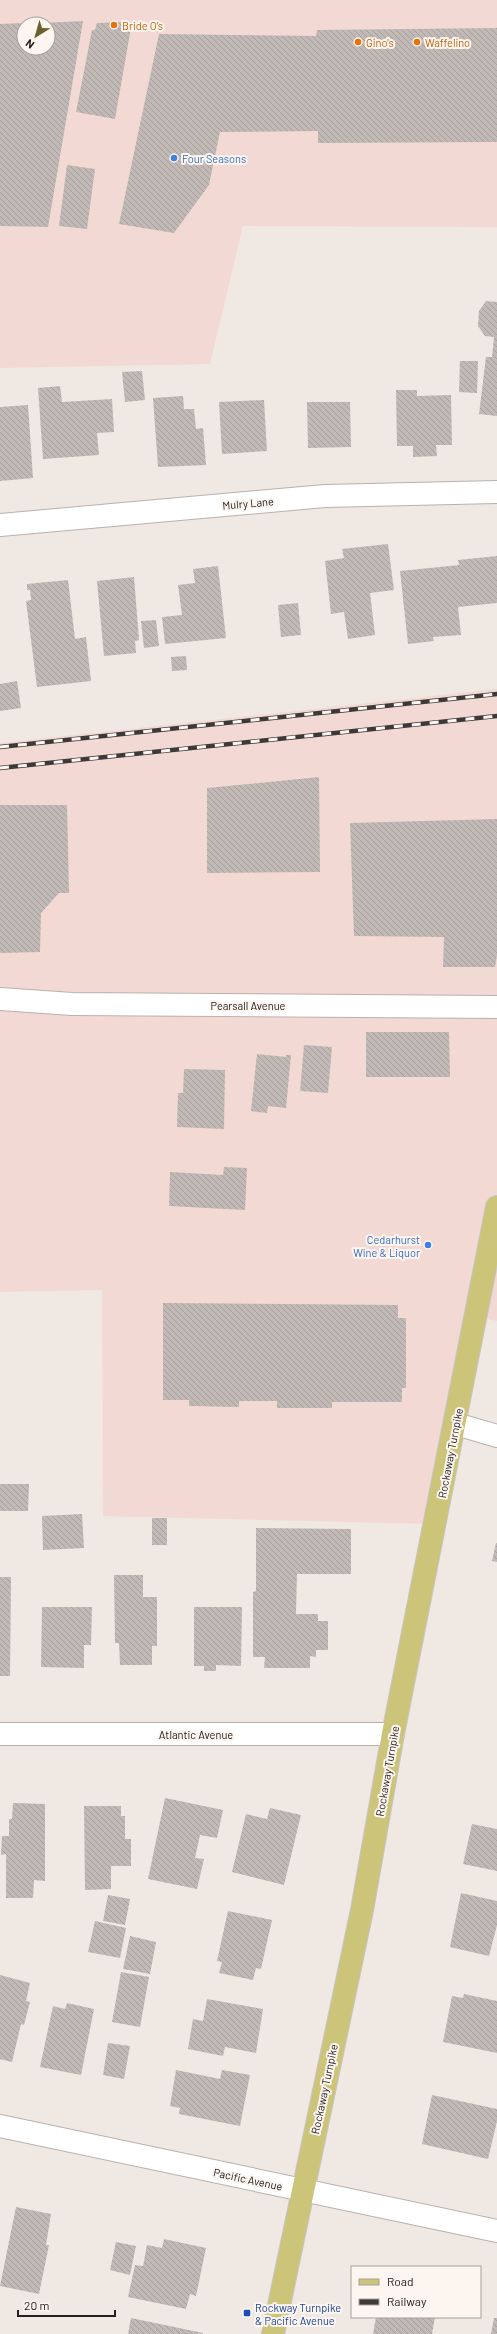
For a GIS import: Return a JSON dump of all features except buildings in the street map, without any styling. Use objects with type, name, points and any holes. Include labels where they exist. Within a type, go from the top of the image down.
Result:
[{"type":"main road","name":"Rockaway Turnpike","points":[[272,2334],[362,1910],[393,1734],[456,1424],[497,1207]]},
{"type":"street","name":"Mulry Lane","points":[[0,525],[325,496],[497,492]]},
{"type":"street","name":"Pearsall Avenue","points":[[0,999],[72,1004],[497,1007]]},
{"type":"street","points":[[456,1424],[497,1436]]},
{"type":"street","name":"Atlantic Avenue","points":[[0,1734],[393,1734]]},
{"type":"street","name":"Pacific Avenue","points":[[0,2126],[497,2231]]},
{"type":"shaded area","points":[[0,0],[497,0],[497,227],[243,226],[210,364],[0,368]]},
{"type":"shaded area","points":[[497,689],[497,1321],[481,1318],[430,1524],[103,1516],[102,1290],[0,1292],[0,743]]},
{"type":"railway","points":[[0,747],[497,694]]},
{"type":"railway","points":[[0,768],[497,716]]},
{"type":"place","name":"Bride O's","points":[[114,25]]},
{"type":"place","name":"Gino's","points":[[358,42]]},
{"type":"place","name":"Waffelino","points":[[417,42]]},
{"type":"place","name":"Four Seasons","points":[[174,158]]},
{"type":"place","name":"Cedarhurst Wine & Liquor","points":[[428,1245]]},
{"type":"place","name":"Rockway Turnpike & Pacific Avenue","points":[[247,2313]]}]
